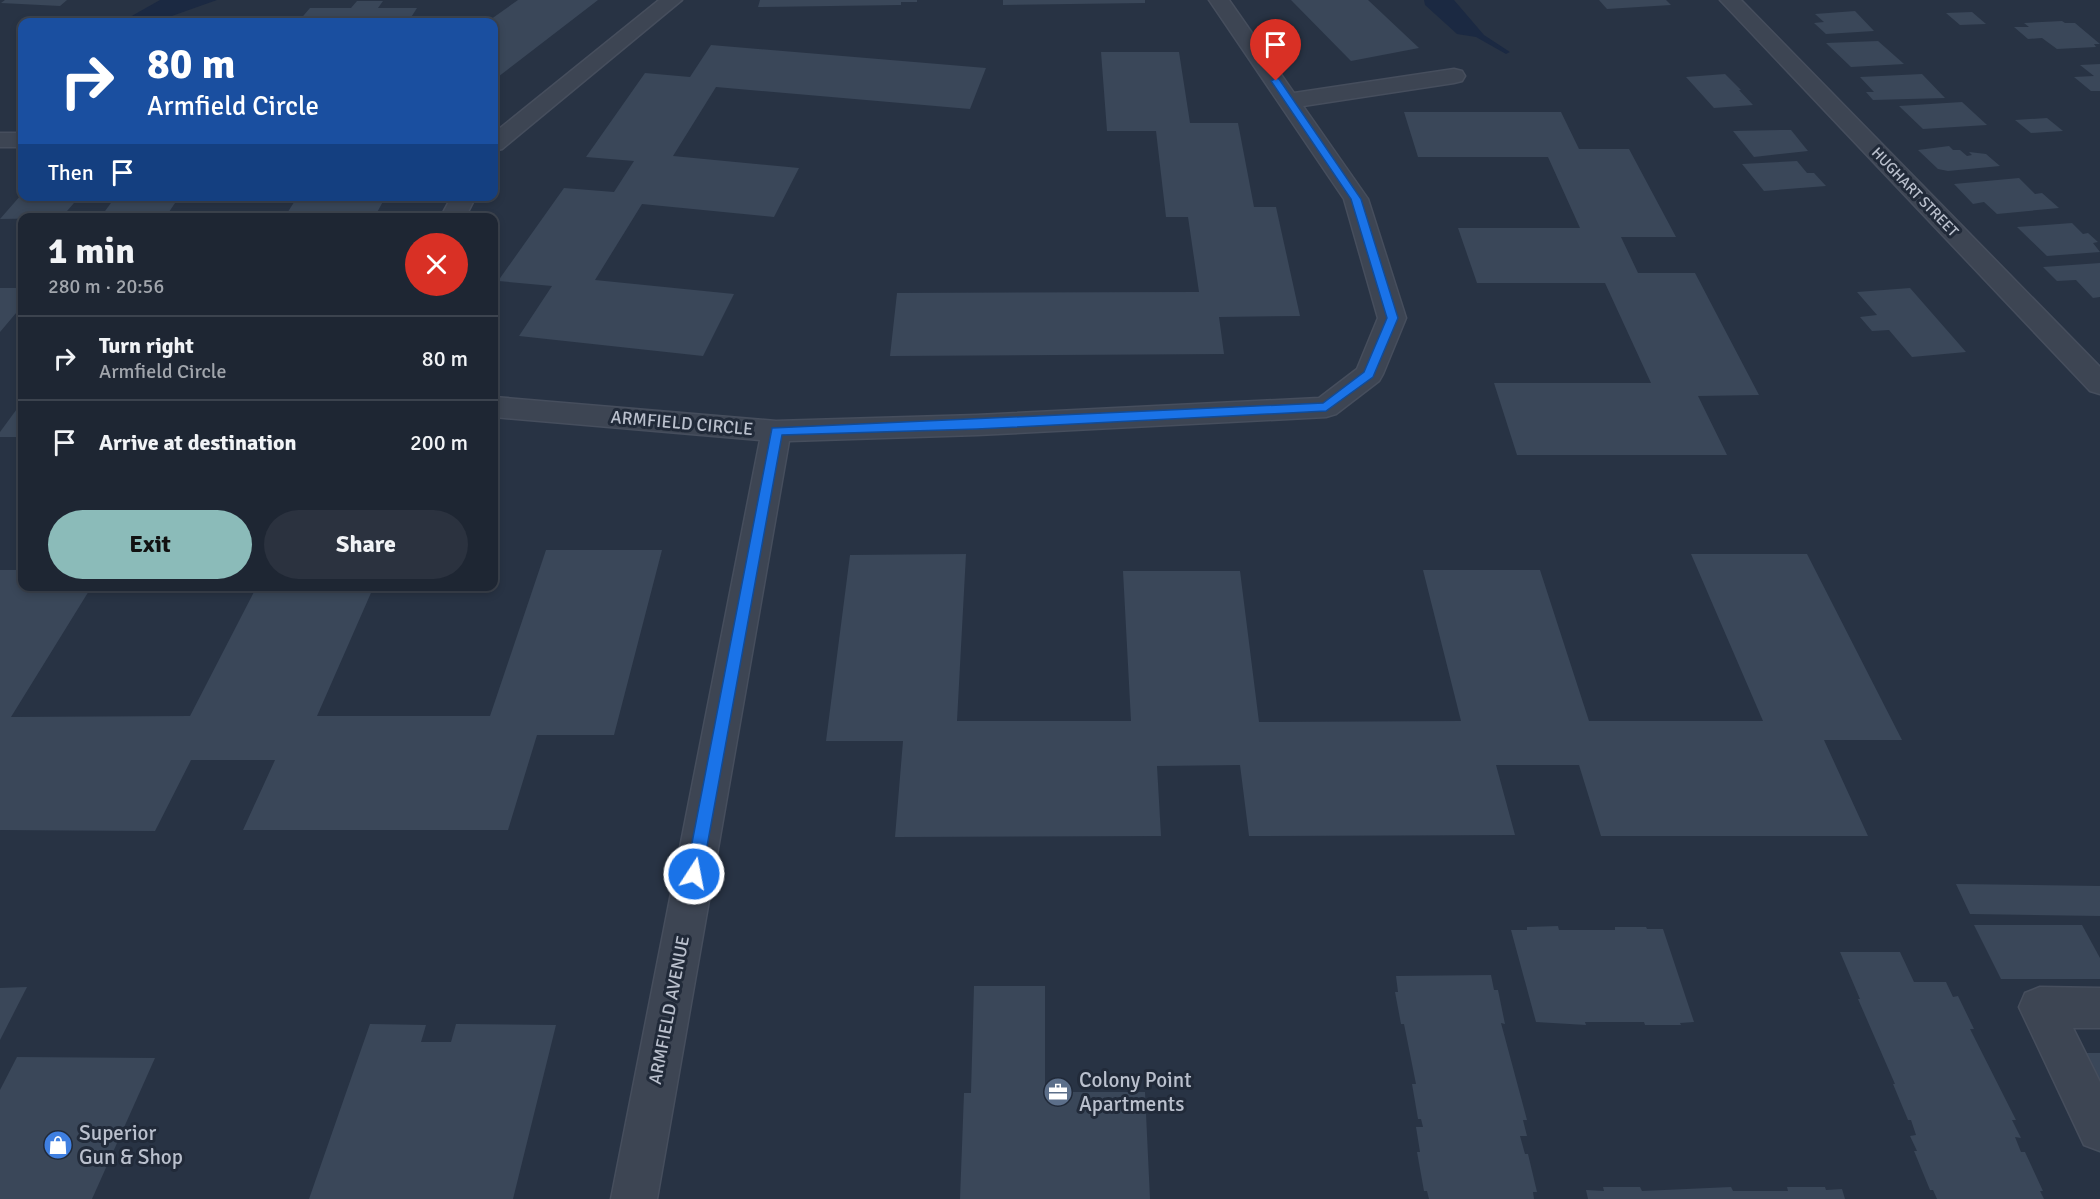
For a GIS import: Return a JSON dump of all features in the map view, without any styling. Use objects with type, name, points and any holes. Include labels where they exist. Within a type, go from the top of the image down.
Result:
[{"type":"street","points":[[498,141],[672,0]]},
{"type":"street","name":"ARMFIELD CIRCLE","points":[[498,407],[776,431],[1326,407],[1369,374],[1392,318],[1356,199],[1219,0]]},
{"type":"street","name":"HUGHART STREET","points":[[1730,0],[2100,384]]},
{"type":"street","points":[[1289,101],[1454,76]]},
{"type":"street","points":[[0,140],[18,140]]},
{"type":"street","name":"ARMFIELD AVENUE","points":[[634,1199],[776,431]]},
{"type":"street","points":[[2100,1008],[2040,1007],[2100,1129]]},
{"type":"water","points":[[160,0],[217,0],[166,18],[128,18]]},
{"type":"water","points":[[1424,0],[1454,0],[1484,35],[1510,52],[1506,54],[1476,37],[1457,34],[1425,5]]},
{"type":"building","points":[[5,0],[67,0],[60,6],[1,3]]},
{"type":"building","points":[[518,0],[598,0],[498,77],[498,18],[493,18]]},
{"type":"building","points":[[760,0],[917,0],[917,2],[901,2],[901,5],[758,7]]},
{"type":"building","points":[[1003,0],[1145,0],[1145,3],[1003,5]]},
{"type":"building","points":[[1291,0],[1368,0],[1419,48],[1351,61]]},
{"type":"building","points":[[1599,0],[1666,0],[1671,5],[1607,9]]},
{"type":"building","points":[[357,1],[383,1],[378,8],[417,8],[411,18],[301,18],[310,8],[351,8]]},
{"type":"building","points":[[1855,11],[1874,31],[1826,34],[1814,23],[1824,22],[1815,14]]},
{"type":"building","points":[[1972,12],[1986,24],[1960,25],[1946,13]]},
{"type":"building","points":[[2062,21],[2075,23],[2100,44],[2094,44],[2096,47],[2057,49],[2042,38],[2028,39],[2014,27],[2029,27],[2024,23]]},
{"type":"building","points":[[1878,41],[1904,64],[1851,67],[1826,43]]},
{"type":"building","points":[[711,45],[986,68],[970,109],[716,87],[673,156],[799,168],[774,217],[642,204],[595,280],[734,294],[703,356],[519,336],[552,286],[498,281],[564,188],[614,192],[634,161],[586,157],[645,73],[690,77]]},
{"type":"building","points":[[1101,52],[1179,52],[1190,123],[1238,123],[1254,207],[1276,207],[1300,316],[1219,317],[1224,354],[890,356],[897,293],[1199,292],[1188,217],[1166,217],[1156,131],[1107,131]]},
{"type":"building","points":[[2100,64],[2100,91],[2091,91],[2074,77],[2094,76],[2080,65]]},
{"type":"building","points":[[1725,74],[1753,105],[1714,108],[1686,77]]},
{"type":"building","points":[[1922,74],[1945,98],[1873,100],[1866,92],[1874,92],[1860,77]]},
{"type":"building","points":[[1962,102],[1987,125],[1923,129],[1899,106]]},
{"type":"building","points":[[1404,112],[1561,112],[1579,149],[1629,149],[1676,237],[1621,237],[1638,273],[1695,273],[1759,395],[1698,396],[1727,455],[1517,455],[1494,383],[1651,383],[1605,283],[1477,283],[1458,228],[1580,228],[1548,157],[1418,157]]},
{"type":"building","points":[[2047,118],[2063,131],[2031,133],[2015,120]]},
{"type":"building","points":[[1791,130],[1808,151],[1754,157],[1733,131]]},
{"type":"building","points":[[1949,146],[1953,150],[1960,150],[1967,156],[1972,155],[1969,152],[1986,154],[2000,166],[1948,171],[1938,169],[1918,150]]},
{"type":"building","points":[[1797,161],[1807,173],[1814,173],[1826,186],[1764,191],[1742,164]]},
{"type":"building","points":[[2019,178],[2035,194],[2042,193],[2059,208],[1997,214],[1984,202],[1973,204],[1954,184]]},
{"type":"building","points":[[18,198],[18,201],[76,201],[65,213],[18,213],[18,219],[0,219]]},
{"type":"building","points":[[112,201],[176,201],[168,213],[104,213]]},
{"type":"building","points":[[295,201],[383,201],[377,213],[287,213]]},
{"type":"building","points":[[2072,223],[2083,234],[2088,233],[2098,242],[2093,243],[2100,252],[2047,256],[2017,227]]},
{"type":"building","points":[[2100,263],[2100,297],[2093,298],[2076,280],[2057,281],[2043,267]]},
{"type":"building","points":[[0,288],[18,288],[18,311],[0,332]]},
{"type":"building","points":[[1910,288],[1966,352],[1912,357],[1889,330],[1872,331],[1860,317],[1877,315],[1857,292]]},
{"type":"building","points":[[18,407],[18,437],[0,437],[0,432]]},
{"type":"building","points":[[546,550],[662,550],[614,735],[537,735],[508,830],[243,830],[275,760],[191,760],[155,831],[0,830],[0,570],[18,570],[18,591],[89,591],[11,717],[190,716],[254,591],[372,591],[317,716],[490,716]]},
{"type":"building","points":[[966,554],[957,721],[1131,721],[1123,571],[1240,571],[1259,722],[1461,721],[1423,570],[1540,570],[1589,721],[1763,721],[1691,554],[1807,554],[1902,740],[1824,740],[1868,836],[1601,836],[1579,765],[1496,765],[1515,835],[1249,836],[1240,765],[1157,766],[1161,836],[895,837],[903,741],[826,741],[850,555]]},
{"type":"building","points":[[1956,884],[2100,886],[2100,916],[1970,914]]},
{"type":"building","points":[[1974,925],[2082,925],[2100,958],[2100,979],[2001,979]]},
{"type":"building","points":[[1558,926],[1559,930],[1615,930],[1615,927],[1663,929],[1694,1022],[1680,1023],[1681,1025],[1645,1025],[1644,1022],[1585,1022],[1586,1025],[1536,1022],[1511,930]]},
{"type":"building","points":[[1840,952],[1900,952],[1914,982],[1946,982],[1953,997],[1958,996],[1974,1029],[1970,1029],[2016,1120],[2012,1120],[2021,1138],[2015,1137],[2021,1152],[2025,1152],[2043,1191],[2040,1191],[2044,1199],[1937,1199],[1933,1190],[1930,1190],[1914,1151],[1917,1151],[1910,1136],[1916,1135],[1911,1120],[1908,1120]]},
{"type":"building","points":[[1491,975],[1494,990],[1498,990],[1505,1024],[1501,1023],[1527,1120],[1523,1120],[1527,1136],[1520,1136],[1525,1154],[1528,1154],[1537,1192],[1533,1192],[1534,1199],[1429,1199],[1427,1191],[1424,1191],[1417,1152],[1420,1152],[1416,1127],[1423,1127],[1421,1119],[1418,1119],[1412,1084],[1416,1084],[1395,992],[1398,992],[1396,976]]},
{"type":"building","name":"Colony Point Apartments","points":[[974,986],[1045,986],[1045,1092],[1145,1092],[1150,1199],[960,1199],[964,1093],[971,1093]]},
{"type":"building","points":[[27,987],[0,1040],[0,988]]},
{"type":"building","points":[[370,1024],[426,1025],[421,1042],[451,1042],[456,1024],[556,1025],[513,1199],[309,1199]]},
{"type":"building","points":[[2078,1053],[2100,1053],[2100,1097]]},
{"type":"building","name":"Superior Gun & Shop","points":[[17,1057],[155,1058],[92,1199],[0,1199],[0,1090]]},
{"type":"building","points":[[1603,1187],[1640,1187],[1642,1191],[1731,1187],[1733,1191],[1788,1191],[1787,1187],[1825,1187],[1826,1190],[1842,1189],[1845,1199],[1588,1199],[1586,1190],[1604,1191]]},
{"type":"place","name":"Colony Point Apartments","points":[[1058,1092]]},
{"type":"place","name":"Superior Gun & Shop","points":[[58,1145]]},
{"type":"route","points":[[694,874],[776,431],[1326,407],[1369,374],[1392,318],[1356,199],[1276,81]]}]
